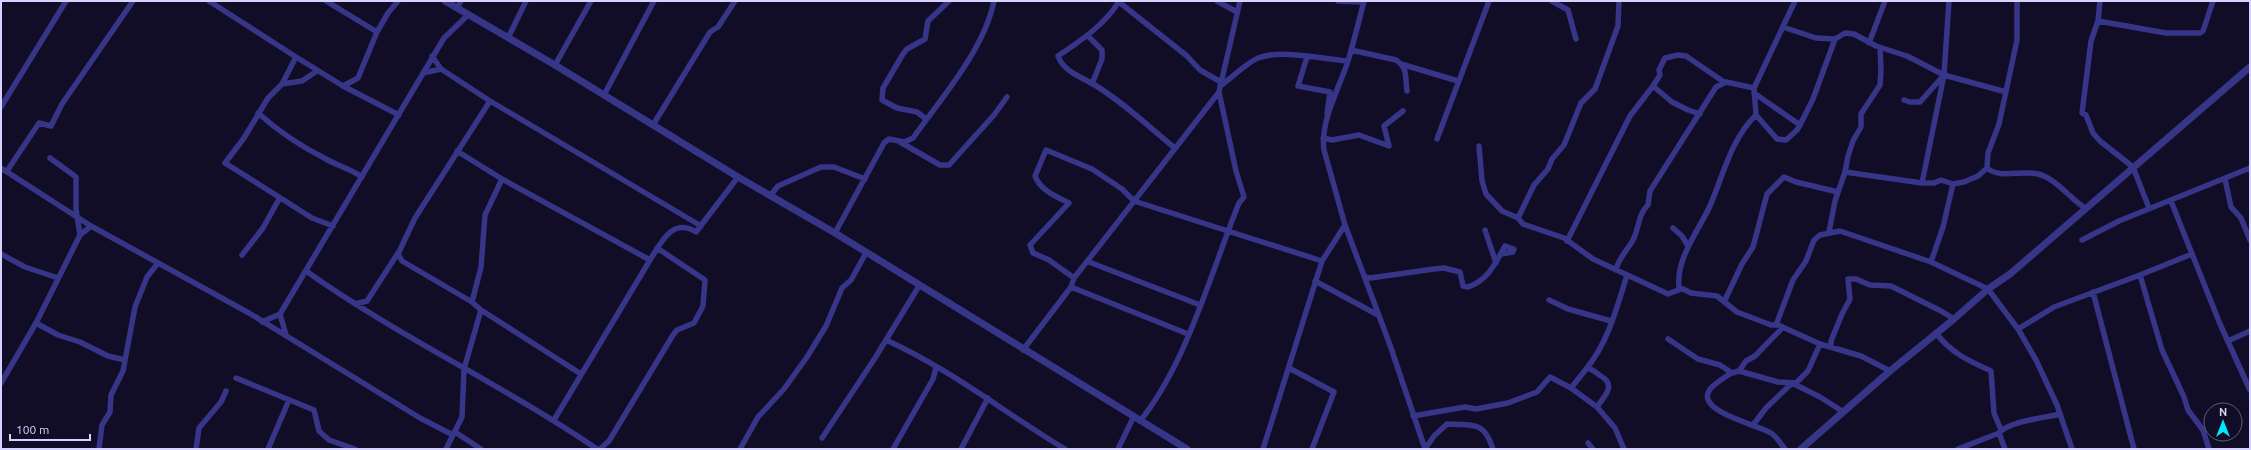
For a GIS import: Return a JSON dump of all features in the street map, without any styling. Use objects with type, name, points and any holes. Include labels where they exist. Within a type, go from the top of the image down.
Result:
[{"type":"street","points":[[1,107],[66,1]]},
{"type":"street","points":[[7,171],[40,123],[51,126],[62,104],[132,1]]},
{"type":"street","points":[[210,1],[317,71],[399,115]]},
{"type":"street","points":[[326,1],[377,32]]},
{"type":"street","points":[[343,86],[358,78],[377,32],[388,13],[398,1]]},
{"type":"street","points":[[445,1],[555,65],[738,177],[835,233],[1023,350],[1187,449]]},
{"type":"street","points":[[456,8],[461,1]]},
{"type":"street","points":[[508,38],[526,1]]},
{"type":"street","points":[[555,65],[591,1]]},
{"type":"street","points":[[604,95],[654,1]]},
{"type":"street","points":[[653,125],[710,32],[718,27],[735,1]]},
{"type":"street","points":[[926,119],[917,112],[897,108],[882,100],[883,88],[907,49],[925,39],[928,21],[949,1]]},
{"type":"street","points":[[835,233],[884,143],[889,139],[904,142],[913,138],[966,62],[988,25],[994,1]]},
{"type":"street","points":[[1175,148],[1130,112],[1121,102],[1092,84],[1079,78],[1060,61],[1058,56],[1088,36],[1100,22],[1112,12],[1119,1],[1187,56],[1200,70],[1220,86]]},
{"type":"street","points":[[1218,1],[1237,12]]},
{"type":"street","points":[[1140,421],[1158,399],[1200,305],[1239,203],[1244,197],[1236,170],[1220,86],[1240,1]]},
{"type":"street","points":[[1326,122],[1348,61],[1363,2],[1338,1]]},
{"type":"street","points":[[1437,139],[1489,1]]},
{"type":"street","points":[[1552,1],[1568,10],[1576,39]]},
{"type":"street","points":[[1518,218],[1534,185],[1564,145],[1581,103],[1595,89],[1618,26],[1619,1]]},
{"type":"street","points":[[1795,1],[1754,90],[1756,115],[1743,130],[1708,209],[1688,246],[1678,283],[1681,289],[1691,293],[1712,295],[1737,312],[1783,327],[1831,348],[1862,356],[1890,371]]},
{"type":"street","points":[[1869,43],[1885,1]]},
{"type":"street","points":[[1922,183],[1944,75],[1949,1]]},
{"type":"street","points":[[1845,172],[1922,183],[1934,183],[1941,180],[1953,184],[1978,176],[1987,168],[1988,153],[1999,124],[2017,40],[2017,1]]},
{"type":"street","points":[[2100,1],[2098,20],[2091,41],[2082,113],[2086,115],[2093,133],[2100,141],[2133,167],[2149,208]]},
{"type":"street","points":[[2098,20],[2166,33],[2200,33],[2203,31],[2213,1]]},
{"type":"street","points":[[262,322],[280,314],[399,115],[432,56],[444,38],[468,15]]},
{"type":"street","points":[[1783,27],[1802,35],[1835,40],[1848,33],[1854,34],[1869,43],[1907,56],[1944,75],[2006,92]]},
{"type":"street","points":[[1088,36],[1102,50],[1102,59],[1092,84]]},
{"type":"street","points":[[1756,115],[1777,139],[1786,140],[1797,130],[1813,99],[1835,40]]},
{"type":"street","points":[[1829,232],[1838,192],[1853,141],[1861,127],[1861,114],[1880,85],[1880,48]]},
{"type":"street","points":[[1351,50],[1396,60],[1405,68],[1407,91]]},
{"type":"street","points":[[1023,350],[1071,287],[1074,278],[1089,262],[1220,86],[1257,59],[1278,54],[1348,61]]},
{"type":"street","points":[[1567,241],[1630,116],[1660,75],[1659,70],[1665,58],[1678,55],[1686,56],[1724,82],[1754,90],[1800,125]]},
{"type":"street","points":[[432,56],[441,70],[490,101],[701,226]]},
{"type":"street","points":[[296,57],[282,84],[268,98],[244,138],[225,163],[312,218],[333,226]]},
{"type":"street","points":[[1307,57],[1298,86],[1330,92],[1323,138],[1327,166],[1345,225],[1365,277],[1425,449]]},
{"type":"street","points":[[1401,64],[1458,81]]},
{"type":"street","points":[[1801,449],[1842,411],[1954,319],[1988,289],[2010,274],[2250,67]]},
{"type":"street","points":[[423,73],[441,70]]},
{"type":"street","points":[[282,84],[302,81],[317,71]]},
{"type":"street","points":[[1904,100],[1910,102],[1920,102],[1944,75]]},
{"type":"street","points":[[1616,270],[1618,260],[1633,239],[1643,209],[1648,205],[1649,192],[1716,87],[1724,82]]},
{"type":"street","points":[[1653,86],[1672,102],[1700,114]]},
{"type":"street","points":[[894,139],[940,165],[949,165],[994,115],[1007,97]]},
{"type":"street","points":[[355,304],[367,301],[398,253],[415,218],[490,101]]},
{"type":"street","points":[[1323,138],[1332,140],[1359,135],[1389,146],[1384,126],[1403,111]]},
{"type":"street","points":[[258,114],[270,124],[324,158],[354,171],[362,177]]},
{"type":"street","points":[[1479,146],[1482,181],[1486,194],[1502,211],[1518,218],[1523,224],[1555,234],[1593,259],[1668,294],[1681,289]]},
{"type":"street","points":[[457,151],[502,179],[650,260]]},
{"type":"street","points":[[1074,278],[1049,260],[1033,253],[1030,249],[1030,245],[1069,203],[1055,196],[1037,182],[1035,176],[1044,152],[1050,151],[1074,163],[1092,169],[1134,201],[1227,232],[1322,261]]},
{"type":"street","points":[[50,158],[76,177],[80,235]]},
{"type":"street","points":[[770,196],[778,186],[821,167],[834,167],[865,179]]},
{"type":"street","points":[[1,168],[92,226],[286,335],[420,418],[454,433],[481,449]]},
{"type":"street","points":[[1987,168],[1995,173],[2040,175],[2067,192],[2073,201],[2085,208]]},
{"type":"street","points":[[2082,240],[2149,208],[2171,201],[2250,168]]},
{"type":"street","points":[[554,420],[657,248],[669,231],[677,228],[690,229],[696,232],[738,177]]},
{"type":"street","points":[[1724,302],[1742,264],[1753,248],[1767,194],[1776,184],[1784,177],[1796,182],[1838,192]]},
{"type":"street","points":[[472,302],[481,267],[485,215],[502,179]]},
{"type":"street","points":[[2225,179],[2231,207],[2240,218],[2250,240]]},
{"type":"street","points":[[1931,262],[1943,228],[1953,184]]},
{"type":"street","points":[[242,256],[263,228],[279,198]]},
{"type":"street","points":[[2171,201],[2228,341],[2250,390]]},
{"type":"street","points":[[1263,449],[1322,261],[1345,225]]},
{"type":"street","points":[[1,383],[36,323],[80,235],[92,226]]},
{"type":"street","points":[[1673,228],[1682,236],[1688,246]]},
{"type":"street","points":[[1485,230],[1496,263]]},
{"type":"street","points":[[1776,325],[1787,293],[1806,261],[1814,240],[1829,232],[1840,231],[1931,262],[1988,289],[2018,329],[2036,360],[2060,414],[2072,449]]},
{"type":"street","points":[[600,449],[608,447],[673,335],[677,330],[694,323],[703,306],[705,280],[657,248]]},
{"type":"street","points":[[398,253],[398,257],[402,261],[472,302],[481,310],[581,374]]},
{"type":"street","points":[[740,449],[758,417],[784,389],[807,357],[826,326],[842,288],[851,280],[866,253]]},
{"type":"street","points":[[1365,277],[1370,278],[1444,268],[1460,272],[1463,286],[1468,287],[1480,283],[1496,263],[1501,254]]},
{"type":"street","points":[[2018,329],[2054,307],[2192,254]]},
{"type":"street","points":[[2,256],[25,267],[58,278]]},
{"type":"street","points":[[1089,262],[1200,305]]},
{"type":"street","points":[[99,449],[102,425],[110,412],[111,395],[120,379],[125,360],[135,307],[147,277],[158,263]]},
{"type":"street","points":[[306,270],[355,304],[464,369],[554,420],[597,449]]},
{"type":"street","points":[[1571,388],[1593,360],[1611,322],[1627,275]]},
{"type":"street","points":[[2140,275],[2162,350],[2184,397],[2188,410],[2203,430],[2209,449]]},
{"type":"street","points":[[1831,348],[1832,339],[1850,299],[1848,279],[1856,279],[1870,284],[1891,286],[1954,319]]},
{"type":"street","points":[[1315,281],[1378,315]]},
{"type":"street","points":[[822,438],[886,340],[919,286]]},
{"type":"street","points":[[1071,287],[1188,334]]},
{"type":"street","points":[[2093,292],[2134,449]]},
{"type":"street","points":[[1549,300],[1574,311],[1611,322]]},
{"type":"street","points":[[367,301],[370,313]]},
{"type":"street","points":[[446,449],[462,417],[464,369],[481,310]]},
{"type":"street","points":[[280,314],[286,335]]},
{"type":"street","points":[[36,323],[58,336],[80,342],[108,356],[125,360]]},
{"type":"street","points":[[1739,371],[1746,361],[1755,356],[1783,327]]},
{"type":"street","points":[[2228,341],[2250,332]]},
{"type":"street","points":[[1936,333],[1945,345],[1955,354],[1991,371],[1992,402],[2005,449]]},
{"type":"street","points":[[1668,339],[1698,359],[1720,365],[1732,373]]},
{"type":"street","points":[[886,340],[915,353],[936,368],[988,398],[1065,449]]},
{"type":"street","points":[[1753,425],[1770,404],[1792,384],[1801,379],[1808,370],[1820,344]]},
{"type":"street","points":[[893,449],[933,379],[936,368]]},
{"type":"street","points":[[1289,368],[1334,392],[1312,449]]},
{"type":"street","points":[[1585,370],[1587,368],[1593,370],[1609,383],[1609,392],[1597,407]]},
{"type":"street","points":[[1785,449],[1771,433],[1734,418],[1712,406],[1708,402],[1707,398],[1710,389],[1732,373],[1739,371],[1778,382],[1792,384],[1810,392],[1842,411]]},
{"type":"street","points":[[1413,416],[1465,407],[1476,409],[1508,403],[1537,392],[1550,377],[1571,388],[1597,407],[1615,428],[1624,449]]},
{"type":"street","points":[[236,378],[314,410],[319,431],[329,440],[355,449]]},
{"type":"street","points":[[196,449],[199,428],[221,402],[226,392]]},
{"type":"street","points":[[964,448],[988,398]]},
{"type":"street","points":[[268,449],[289,400]]},
{"type":"street","points":[[1958,449],[2014,424],[2060,414]]},
{"type":"street","points":[[1118,449],[1134,416]]},
{"type":"street","points":[[1425,449],[1434,436],[1447,424],[1482,428],[1489,435],[1493,449]]},
{"type":"street","points":[[1588,443],[1593,449]]}]
